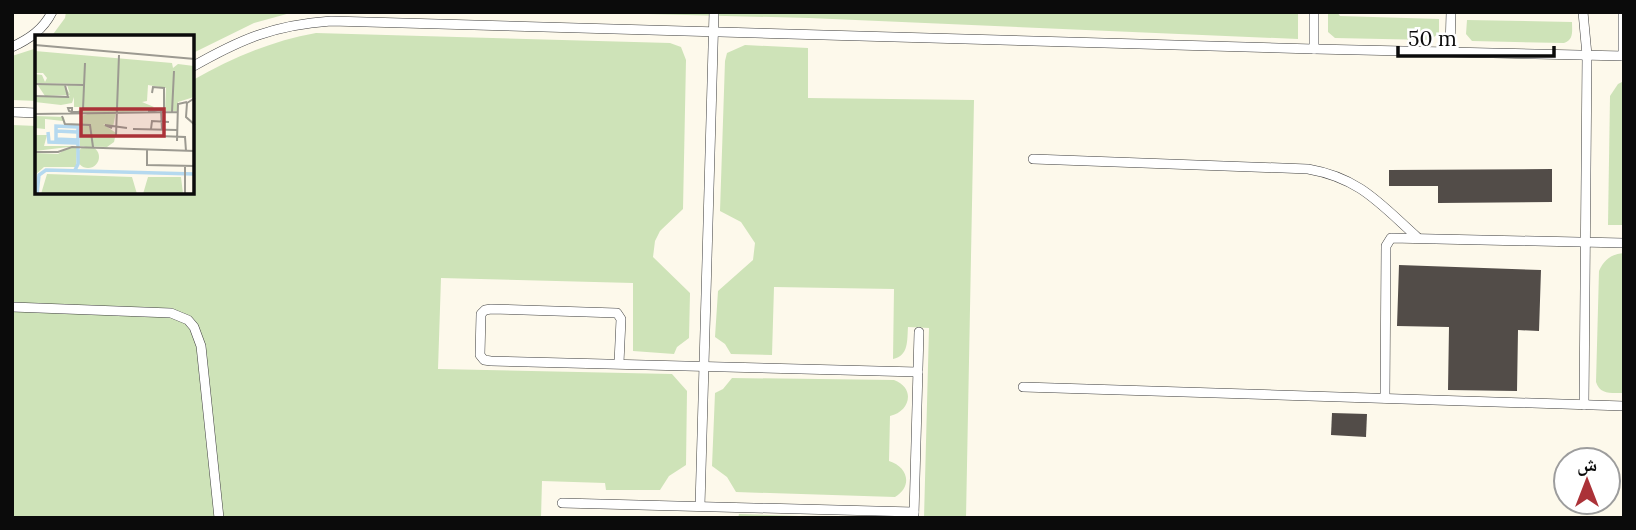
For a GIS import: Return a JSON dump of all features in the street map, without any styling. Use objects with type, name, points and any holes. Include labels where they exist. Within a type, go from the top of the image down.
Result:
[{"type":"lane","points":[[12,47],[31,38],[52,12]]},
{"type":"lane","points":[[700,506],[714,12]]},
{"type":"lane","points":[[1314,12],[1314,49]]},
{"type":"lane","points":[[1450,51],[1451,12]]},
{"type":"lane","points":[[1583,12],[1587,55],[1584,405]]},
{"type":"lane","points":[[194,65],[248,37],[289,25],[331,21],[1624,56],[1623,12]]},
{"type":"lane","points":[[12,112],[35,113]]},
{"type":"lane","points":[[1033,159],[1308,169],[1327,172],[1363,188],[1417,237]]},
{"type":"lane","points":[[1385,398],[1386,246],[1391,238],[1624,243]]},
{"type":"lane","points":[[12,307],[162,311],[188,320],[194,327],[201,346],[219,518]]},
{"type":"lane","points":[[619,363],[621,319],[617,313],[491,309],[481,314],[480,355],[484,360],[918,372]]},
{"type":"lane","points":[[562,503],[914,515],[919,332]]},
{"type":"lane","points":[[1023,387],[1624,406]]},
{"type":"green space","points":[[66,12],[294,12],[254,23],[194,53],[194,35],[52,35],[65,18]]},
{"type":"green space","points":[[569,12],[1298,12],[1298,39],[809,18]]},
{"type":"green space","points":[[1328,12],[1337,12],[1340,16],[1439,19],[1439,33],[1430,40],[1335,38],[1328,32]]},
{"type":"green space","points":[[1467,20],[1572,22],[1572,35],[1564,43],[1472,41],[1466,34]]},
{"type":"green space","points":[[316,33],[670,43],[681,47],[686,60],[683,209],[660,231],[655,241],[653,257],[690,293],[689,338],[677,347],[674,354],[633,351],[633,283],[441,278],[438,369],[672,374],[687,391],[686,465],[669,476],[660,490],[606,490],[605,483],[542,481],[541,518],[12,518],[12,125],[35,126],[35,194],[194,194],[194,79],[252,51]]},
{"type":"green space","points":[[745,45],[808,48],[808,98],[974,100],[966,518],[924,518],[929,328],[908,327],[905,351],[893,359],[894,289],[774,287],[772,355],[731,354],[725,344],[715,337],[718,291],[753,260],[755,243],[741,222],[720,211],[725,61],[727,53]]},
{"type":"green space","points":[[35,49],[35,101],[12,100],[12,56]]},
{"type":"green space","points":[[1624,81],[1624,225],[1608,225],[1610,96],[1618,84]]},
{"type":"green space","points":[[1624,253],[1624,393],[1611,393],[1600,389],[1596,382],[1599,271],[1608,258]]},
{"type":"green space","points":[[732,378],[894,380],[901,384],[908,394],[908,400],[902,410],[890,416],[889,461],[900,468],[906,477],[901,493],[895,497],[736,492],[727,477],[712,466],[715,393],[723,389]]},
{"type":"green space","points":[[739,514],[858,518],[738,518]]},
{"type":"building","points":[[1552,169],[1552,202],[1438,203],[1438,186],[1389,186],[1389,170]]},
{"type":"building","points":[[1399,265],[1541,270],[1539,331],[1518,330],[1517,391],[1448,390],[1449,327],[1397,326]]},
{"type":"building","points":[[1332,413],[1367,414],[1366,437],[1331,435]]}]
